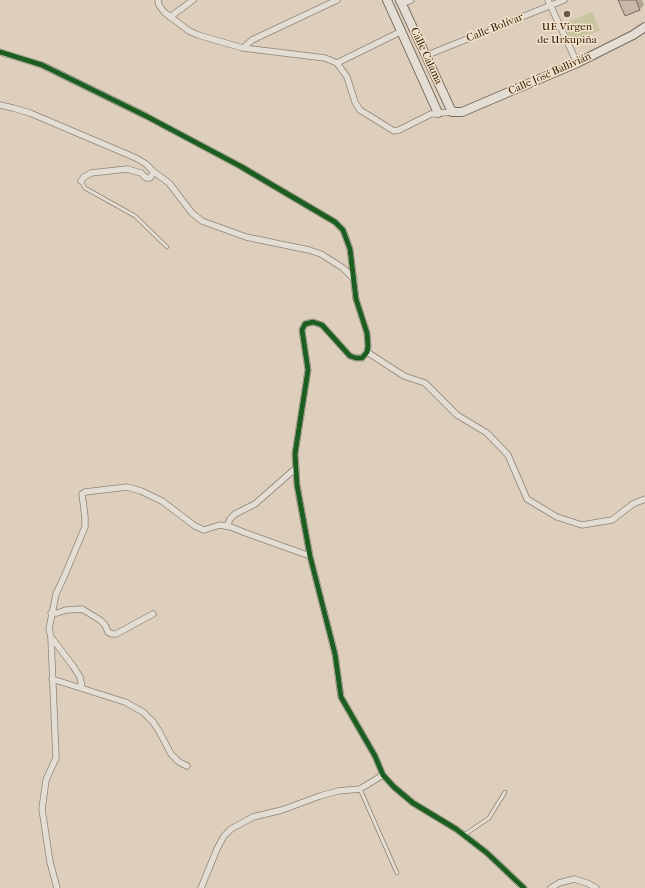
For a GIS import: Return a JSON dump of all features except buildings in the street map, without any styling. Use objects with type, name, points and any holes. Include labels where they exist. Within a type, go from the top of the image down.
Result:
[{"type":"street","points":[[158,0],[159,5],[164,12],[189,31],[198,35],[243,48],[325,58],[337,63],[347,77],[355,102],[360,110],[394,131],[431,114],[452,112]]},
{"type":"street","points":[[170,17],[193,0]]},
{"type":"street","points":[[243,48],[252,40],[337,0]]},
{"type":"street","points":[[387,0],[438,113]]},
{"type":"street","points":[[401,2],[410,0]]},
{"type":"street","points":[[548,0],[577,62]]},
{"type":"street","name":"Calle Bolívar","points":[[425,56],[564,0]]},
{"type":"street","name":"Calle Calama","points":[[401,2],[452,112]]},
{"type":"street","name":"Calle José Ballivián","points":[[452,112],[462,112],[577,62],[633,35],[645,27]]},
{"type":"street","points":[[337,63],[402,31]]},
{"type":"street","points":[[0,52],[42,65],[146,116],[240,166],[335,222],[343,230],[350,250],[356,299],[367,333],[367,352],[362,358],[350,356],[322,325],[313,322],[305,324],[302,330],[308,370],[295,454],[297,485],[310,556],[335,654],[341,697],[375,756],[383,775],[394,787],[413,803],[456,829],[487,852],[524,888]]},
{"type":"street","points":[[0,105],[30,113],[136,158],[146,164],[169,183],[192,213],[202,221],[246,237],[309,250],[321,254],[344,268],[354,280]]},
{"type":"street","points":[[81,181],[84,177],[91,173],[126,169],[141,173],[146,178],[150,178],[154,172]]},
{"type":"street","points":[[367,352],[404,376],[425,383],[457,415],[487,433],[508,455],[527,499],[557,517],[582,525],[612,520],[633,504],[645,498]]},
{"type":"street","points":[[227,526],[230,519],[235,514],[256,504],[296,468]]},
{"type":"street","points":[[57,888],[50,862],[42,809],[46,780],[56,758],[51,638],[49,629],[51,612],[56,594],[85,527],[82,494],[85,492],[127,487],[141,491],[162,501],[196,526],[204,530],[220,525],[227,526],[310,556]]},
{"type":"street","points":[[51,612],[57,613],[71,610],[82,610],[100,620],[105,624],[108,632],[112,634],[116,634],[153,614]]},
{"type":"street","points":[[51,638],[80,677],[82,688]]},
{"type":"street","points":[[52,679],[125,702],[143,712],[153,722],[171,754],[179,762],[187,766]]},
{"type":"street","points":[[201,888],[217,849],[224,836],[231,829],[253,817],[282,810],[320,796],[338,791],[360,789],[383,775]]},
{"type":"street","points":[[551,888],[559,883],[574,879],[587,883],[596,888]]},
{"type":"lane","points":[[81,181],[85,188],[135,216],[167,247]]},
{"type":"lane","points":[[360,789],[397,873]]},
{"type":"lane","points":[[464,835],[490,818],[505,792]]},
{"type":"shaded area","points":[[592,12],[600,30],[572,42],[564,24]]},
{"type":"cycle path","points":[[0,52],[42,65],[146,116],[240,166],[335,222],[343,230],[350,249],[356,299],[367,333],[367,352],[362,358],[350,356],[322,325],[313,322],[305,324],[302,330],[308,370],[295,454],[297,485],[310,556],[335,654],[341,697],[375,756],[383,775],[394,787],[413,803],[456,829],[487,853],[524,888]]},
{"type":"place","name":"UE Virgen de Urkupiña","points":[[567,14]]}]
